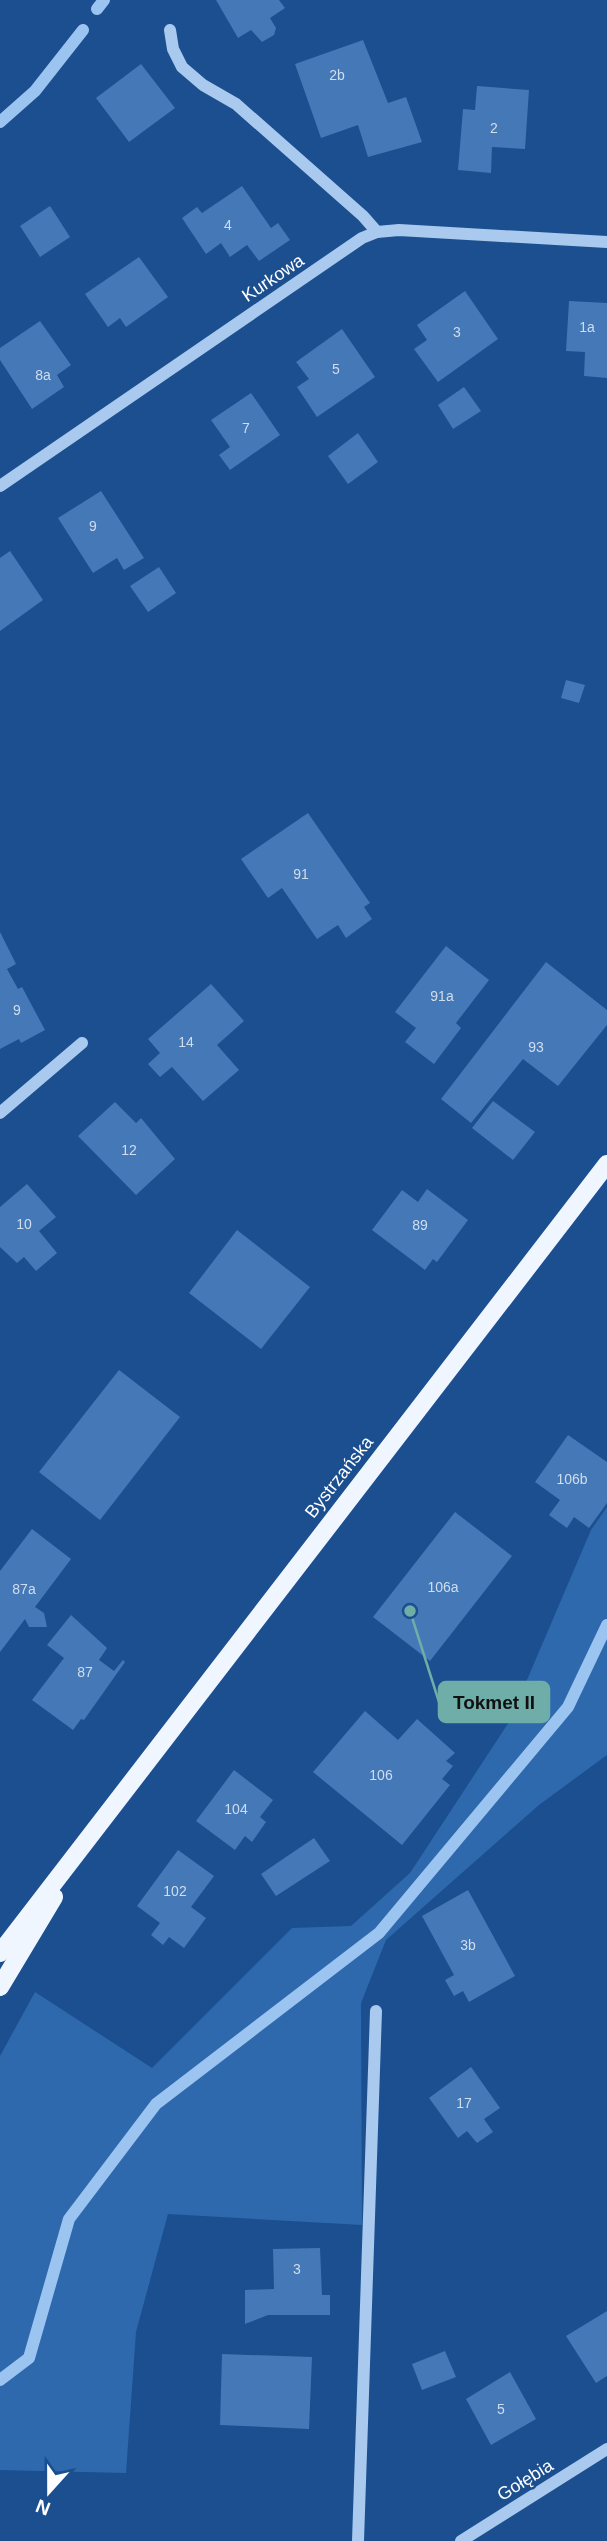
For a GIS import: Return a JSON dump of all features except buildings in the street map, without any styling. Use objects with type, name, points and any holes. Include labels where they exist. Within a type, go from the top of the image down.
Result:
[{"type":"main road","name":"Bystrzańska","points":[[0,1954],[607,1164]]},
{"type":"main road","name":"Bystrzańska","points":[[0,1987],[104,1817]]},
{"type":"street","points":[[170,30],[173,49],[182,67],[203,85],[236,104],[363,216],[377,232]]},
{"type":"street","name":"Kurkowa","points":[[0,486],[362,238],[377,232],[399,230],[607,242]]},
{"type":"street","points":[[0,1113],[82,1043]]},
{"type":"street","points":[[358,2541],[376,2011]]},
{"type":"street","name":"Gołębia","points":[[461,2541],[607,2449]]},
{"type":"shaded area","points":[[607,1507],[607,1755],[539,1805],[386,1940],[361,2003],[362,2225],[168,2214],[136,2332],[126,2473],[0,2470],[0,2056],[35,1992],[152,2068],[292,1928],[351,1926],[410,1873],[509,1722],[591,1530]]},
{"type":"waterway","points":[[97,9],[104,0]]},
{"type":"waterway","points":[[0,122],[35,91],[83,30]]},
{"type":"waterway","points":[[0,2380],[29,2358],[69,2219],[156,2104],[379,1933],[568,1707],[607,1625]]},
{"type":"place","name":"Tokmet II","points":[[410,1611]]}]
